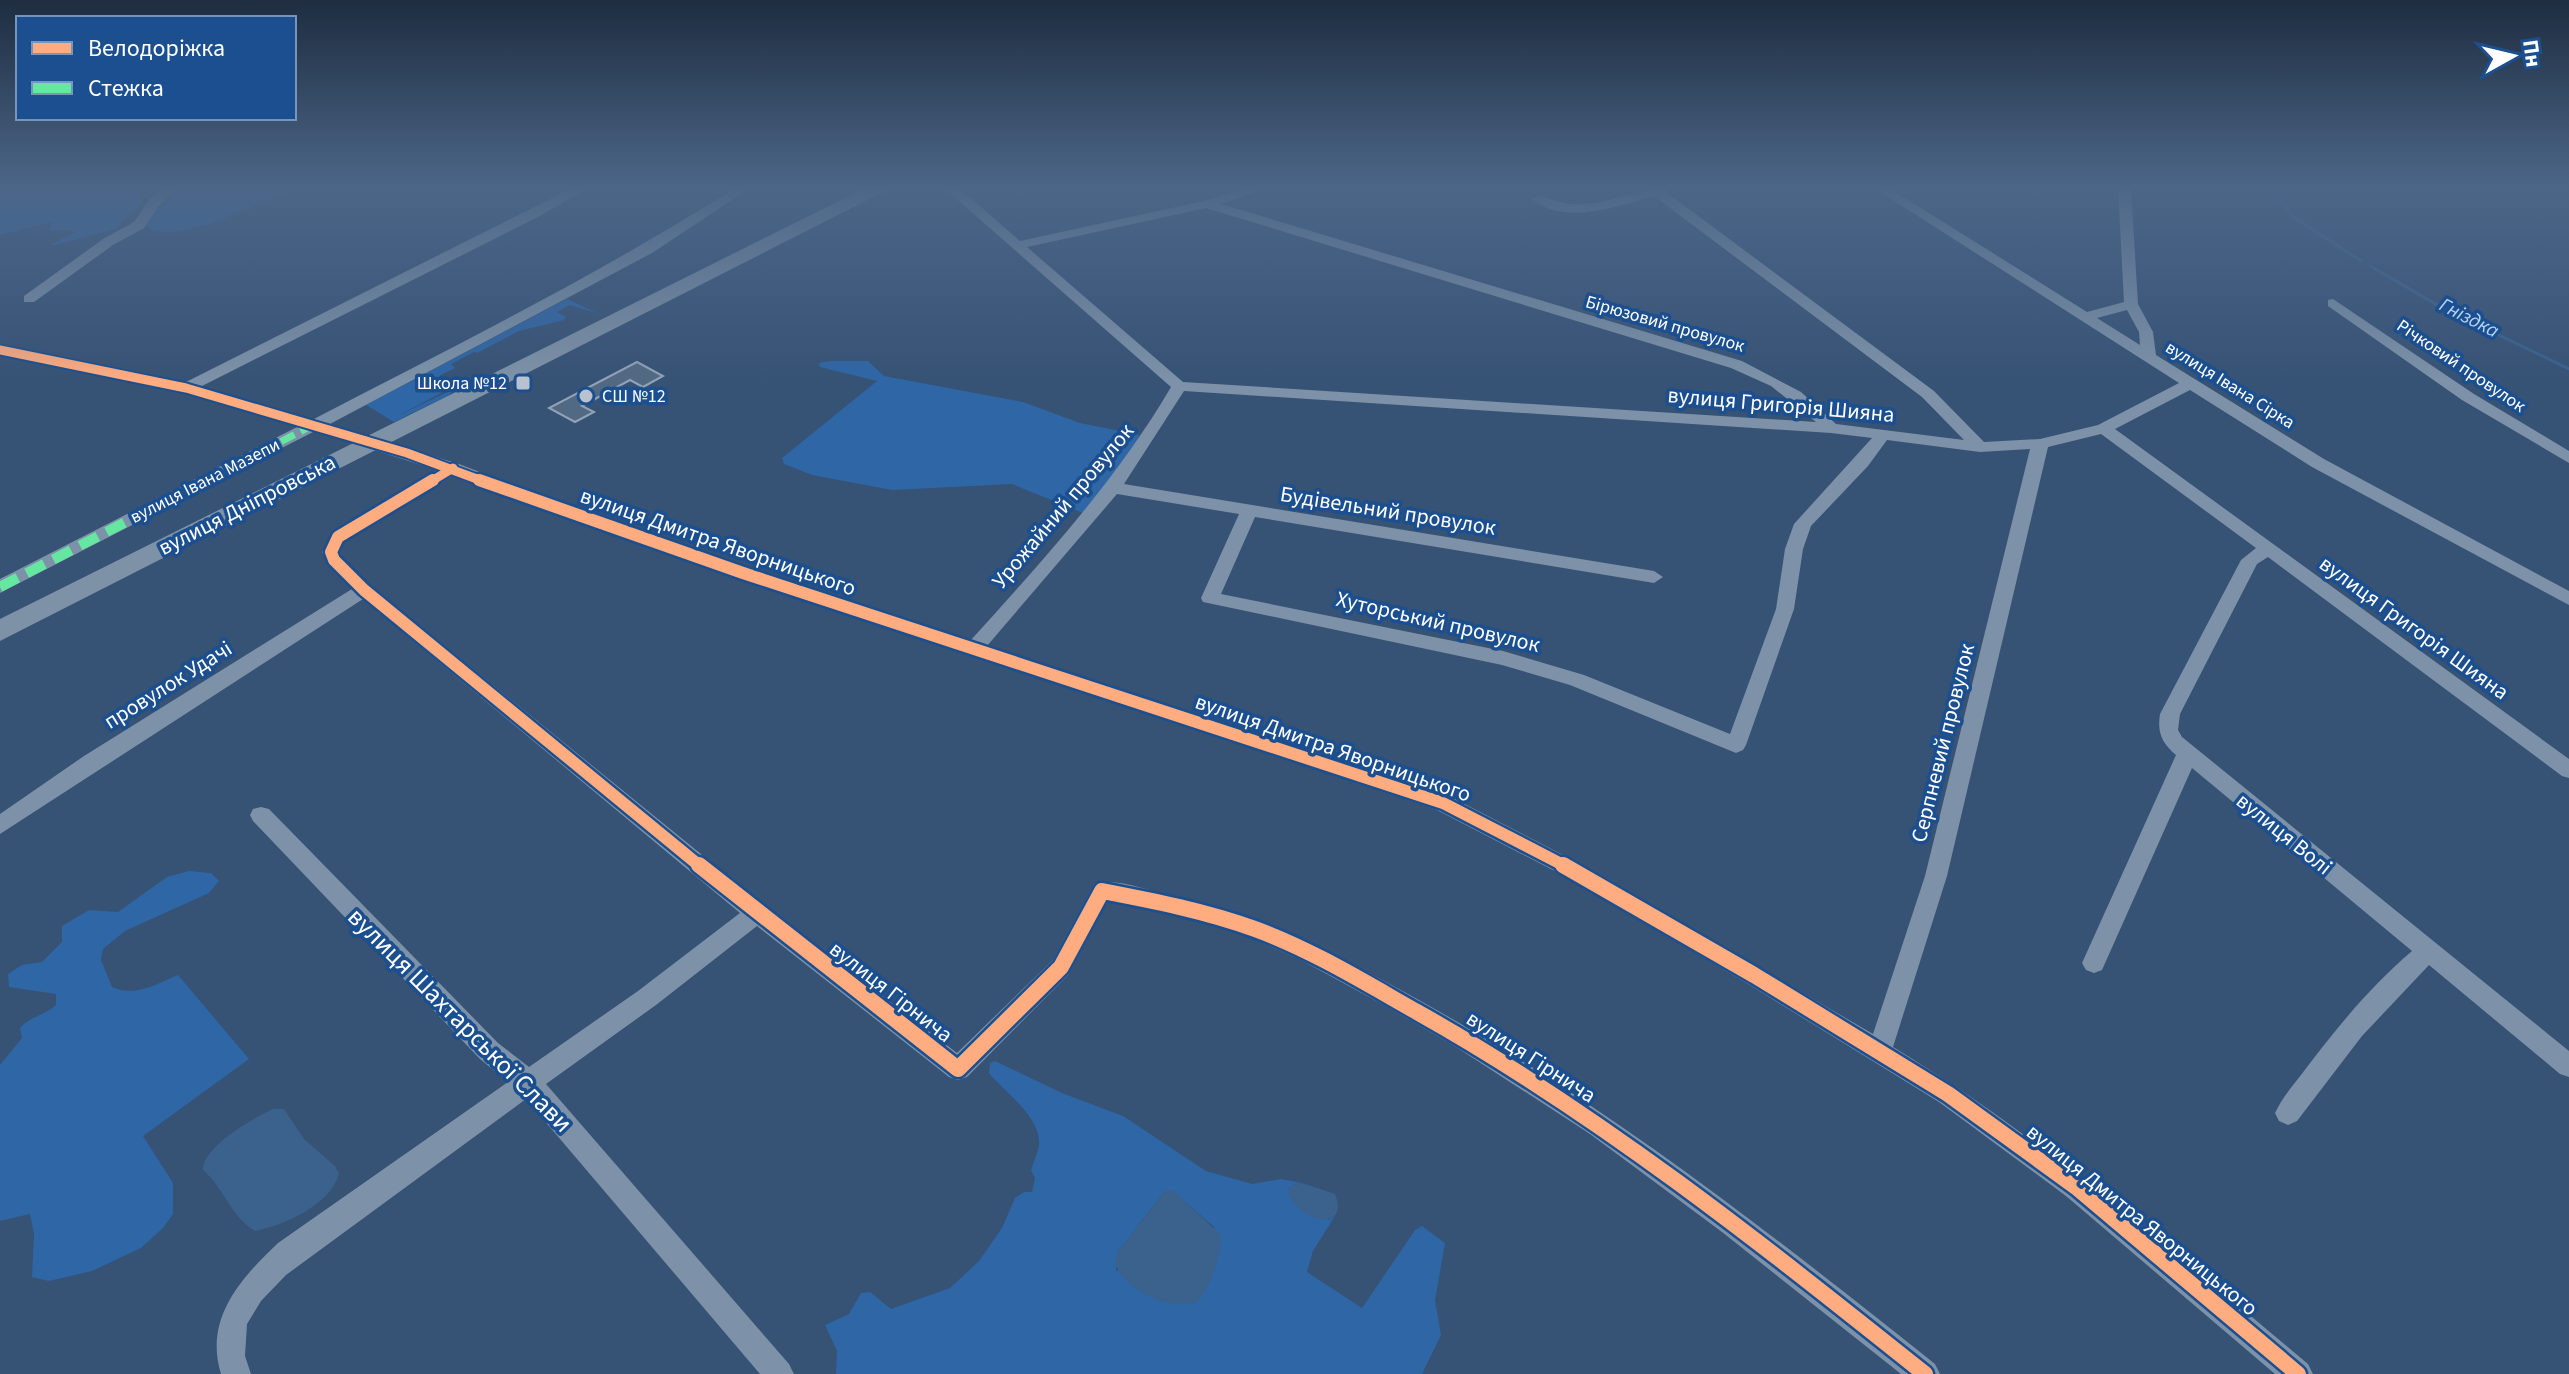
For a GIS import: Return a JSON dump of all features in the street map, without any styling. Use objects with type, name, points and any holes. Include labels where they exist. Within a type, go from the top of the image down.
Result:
[{"type":"highway","name":"вулиця Дніпровська","points":[[0,631],[753,252]]},
{"type":"street","points":[[29,299],[94,252]]},
{"type":"street","points":[[186,388],[255,351],[460,252]]},
{"type":"street","name":"вулиця Івана Мазепи","points":[[0,587],[643,252]]},
{"type":"street","points":[[1026,252],[1054,280],[1179,386]]},
{"type":"street","name":"Бірюзовий провулок","points":[[1365,252],[1669,345],[1732,360],[1768,377],[1819,414],[1831,428]]},
{"type":"street","points":[[1742,252],[1928,394],[1980,447]]},
{"type":"street","name":"вулиця Івана Сірка","points":[[1981,252],[2349,481],[2569,599]]},
{"type":"street","points":[[2128,252],[2131,304],[2146,332],[2149,357]]},
{"type":"street","name":"Річковий провулок","points":[[2333,303],[2468,397],[2569,458]]},
{"type":"street","points":[[2084,317],[2131,304]]},
{"type":"street","name":"вулиця Дмитра Яворницького","points":[[0,350],[186,388],[453,468],[588,520],[1443,803],[1582,875],[1880,1050],[1948,1094],[2076,1187],[2298,1374]]},
{"type":"street","points":[[2104,428],[2191,383]]},
{"type":"street","name":"вулиця Григорія Шияна","points":[[1179,386],[1831,428],[1980,447],[2040,444],[2104,428],[2569,770]]},
{"type":"street","name":"Урожайний провулок","points":[[974,649],[1115,488],[1155,432],[1179,386]]},
{"type":"street","name":"Хуторський провулок","points":[[1248,513],[1210,598],[1503,658],[1577,680],[1736,745],[1785,609],[1794,549],[1803,524],[1862,462],[1884,433]]},
{"type":"street","name":"Серпневий провулок","points":[[1880,1050],[1936,876],[2040,444]]},
{"type":"street","name":"вулиця Гірнича","points":[[453,468],[338,537],[331,552],[334,560],[364,590],[757,913],[958,1069],[1061,967],[1102,891],[1185,907],[1257,929],[1319,958],[1459,1033],[1559,1097],[1690,1190],[1925,1374]]},
{"type":"street","name":"Будівельний провулок","points":[[1115,488],[1248,513],[1654,577]]},
{"type":"street","name":"вулиця Волі","points":[[2268,549],[2250,560],[2170,714],[2168,730],[2174,742],[2569,1066]]},
{"type":"street","name":"провулок Удачі","points":[[0,825],[104,754],[364,590]]},
{"type":"street","points":[[2094,963],[2187,755]]},
{"type":"street","name":"вулиця Шахтарської Слави","points":[[261,815],[489,1051],[529,1083],[779,1374]]},
{"type":"street","points":[[236,1374],[231,1341],[244,1297],[288,1253],[647,998],[757,913]]},
{"type":"street","points":[[2288,1113],[2361,1016],[2393,980],[2428,951]]},
{"type":"shaded area","points":[[567,299],[599,314],[570,305],[557,312],[566,317],[564,320],[519,331],[451,364],[455,368],[439,376],[455,386],[397,416],[460,386],[449,395],[394,422],[366,405]]},
{"type":"shaded area","points":[[868,361],[884,376],[1023,402],[1080,423],[1140,435],[1111,485],[1083,513],[1012,484],[892,490],[812,475],[784,464],[782,458],[877,381],[820,367],[819,363]]},
{"type":"shaded area","points":[[189,871],[211,873],[219,881],[209,893],[125,931],[103,949],[101,960],[112,987],[121,990],[145,988],[178,975],[249,1059],[143,1136],[173,1183],[173,1214],[163,1228],[141,1248],[92,1271],[49,1281],[32,1277],[34,1234],[30,1214],[0,1221],[0,1065],[22,1038],[20,1028],[56,1005],[56,994],[9,987],[8,974],[22,965],[42,962],[62,942],[62,926],[89,910],[118,912],[167,877]]},
{"type":"shaded area","points":[[995,1061],[1062,1093],[1123,1116],[1206,1171],[1252,1184],[1281,1179],[1302,1183],[1294,1185],[1328,1220],[1335,1216],[1313,1251],[1307,1272],[1362,1308],[1415,1230],[1422,1226],[1445,1243],[1435,1300],[1441,1335],[1422,1374],[836,1374],[837,1351],[825,1325],[849,1314],[861,1293],[870,1292],[891,1309],[950,1288],[979,1261],[1002,1228],[1015,1198],[1024,1192],[1032,1192],[1035,1178],[1031,1171],[1039,1146],[1035,1125],[989,1073],[990,1063]],"holes":[[[1165,1191],[1173,1191],[1215,1228],[1116,1271],[1118,1252]]]},
{"type":"shaded area","points":[[273,1109],[284,1109],[304,1139],[335,1166],[339,1174],[326,1195],[305,1212],[255,1231],[240,1218],[203,1170],[205,1161],[219,1143]]},
{"type":"shaded area","points":[[1302,1183],[1335,1194],[1338,1207],[1335,1215],[1318,1219],[1298,1208],[1288,1187]]},
{"type":"shaded area","points":[[1173,1190],[1221,1235],[1213,1273],[1204,1293],[1193,1303],[1171,1303],[1146,1294],[1125,1280],[1115,1261],[1118,1252],[1165,1191]]},
{"type":"building","name":"СШ №12","points":[[637,362],[663,376],[643,387],[630,380],[582,406],[594,412],[575,422],[549,408]]},
{"type":"waterway","name":"Гніздка","points":[[2347,252],[2361,261]]},
{"type":"waterway","name":"Гніздка","points":[[2370,266],[2441,307],[2569,369]]},
{"type":"marked path","points":[[0,587],[311,426]]},
{"type":"cycle path","points":[[0,350],[186,388],[407,453],[743,573],[1443,803],[1582,875],[1754,975],[1948,1094],[2076,1187],[2298,1374]]},
{"type":"cycle path","points":[[453,468],[338,537],[331,552],[334,560],[364,590],[757,913],[958,1069],[1061,967],[1102,891],[1236,923],[1324,960],[1532,1080],[1732,1222],[1925,1374]]},
{"type":"place","name":"Школа №12","points":[[523,383]]},
{"type":"place","name":"СШ №12","points":[[586,396]]}]
